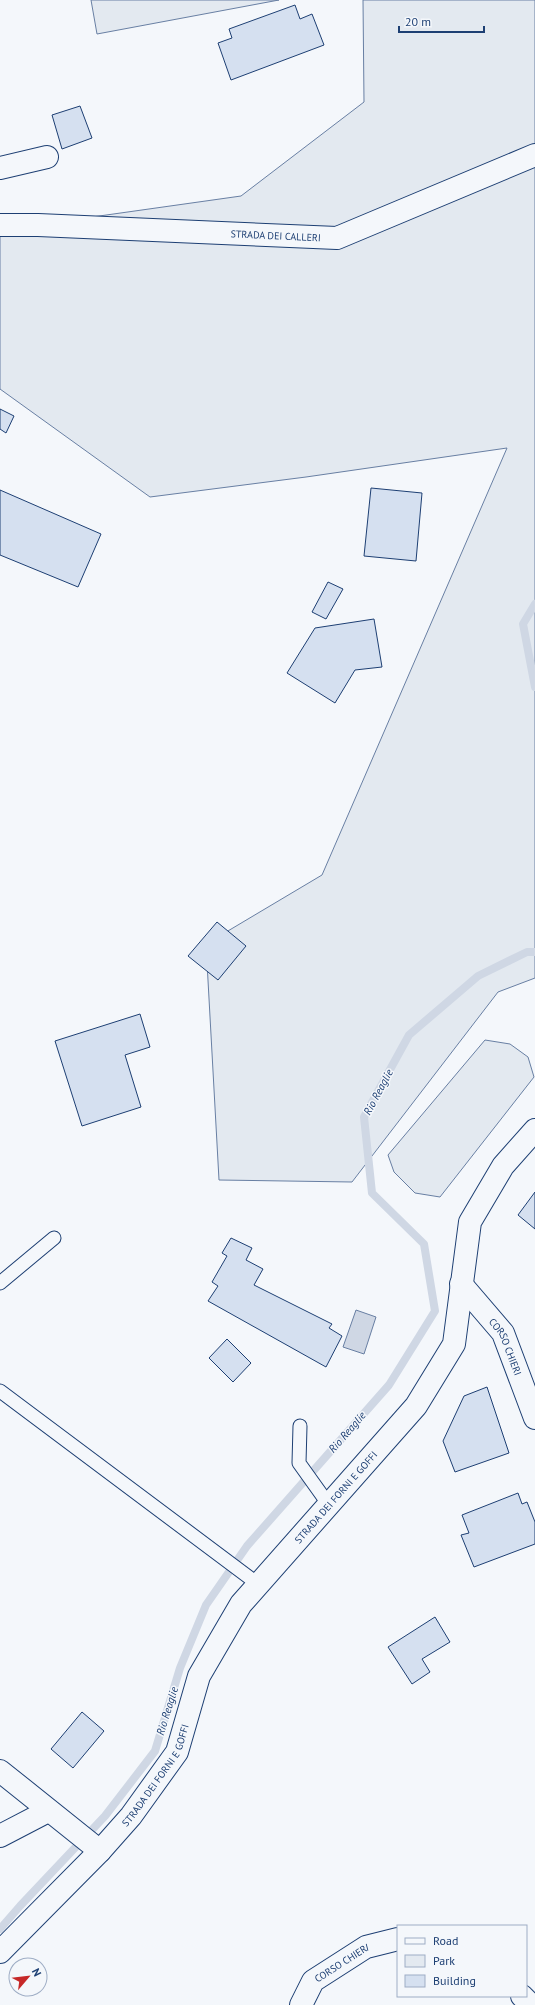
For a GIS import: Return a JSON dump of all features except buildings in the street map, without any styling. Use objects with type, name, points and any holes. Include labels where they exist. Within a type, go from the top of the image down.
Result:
[{"type":"street","name":"STRADA DEI CALLERI","points":[[0,225],[38,225],[337,238],[535,155]]},
{"type":"street","points":[[0,168],[47,157]]},
{"type":"street","name":"STRADA DEI FORNI E GOFFI","points":[[0,1952],[131,1816],[177,1752],[199,1676],[240,1604],[251,1579],[323,1497],[416,1406],[454,1344],[470,1222],[503,1166],[535,1130]]},
{"type":"street","name":"CORSO CHIERI","points":[[461,1284],[503,1333],[535,1418]]},
{"type":"street","points":[[0,1771],[98,1850]]},
{"type":"street","points":[[0,1836],[48,1811]]},
{"type":"street","name":"CORSO CHIERI","points":[[301,2005],[313,1981],[366,1947],[397,1939]]},
{"type":"street","points":[[523,1997],[531,2005]]},
{"type":"lane","points":[[0,1283],[54,1238]]},
{"type":"lane","points":[[0,1391],[251,1579]]},
{"type":"lane","points":[[300,1426],[299,1464],[323,1497]]},
{"type":"green space","points":[[91,0],[279,0],[97,34]]},
{"type":"green space","points":[[363,0],[535,0],[535,978],[498,992],[352,1182],[219,1180],[206,944],[322,875],[507,448],[306,477],[150,497],[0,389],[0,230],[241,196],[364,102]]},
{"type":"green space","points":[[485,1040],[510,1044],[528,1057],[534,1077],[440,1197],[415,1193],[394,1172],[388,1155]]},
{"type":"shaded area","points":[[356,1310],[376,1317],[364,1354],[343,1347]]},
{"type":"waterway","name":"Rio Reaglie","points":[[535,604],[523,624],[535,687]]},
{"type":"waterway","name":"Rio Reaglie","points":[[0,1929],[105,1816],[155,1751],[180,1668],[206,1605],[247,1546],[389,1385],[435,1311],[424,1244],[372,1193],[364,1117],[409,1035],[478,976],[527,952],[535,952]]}]
